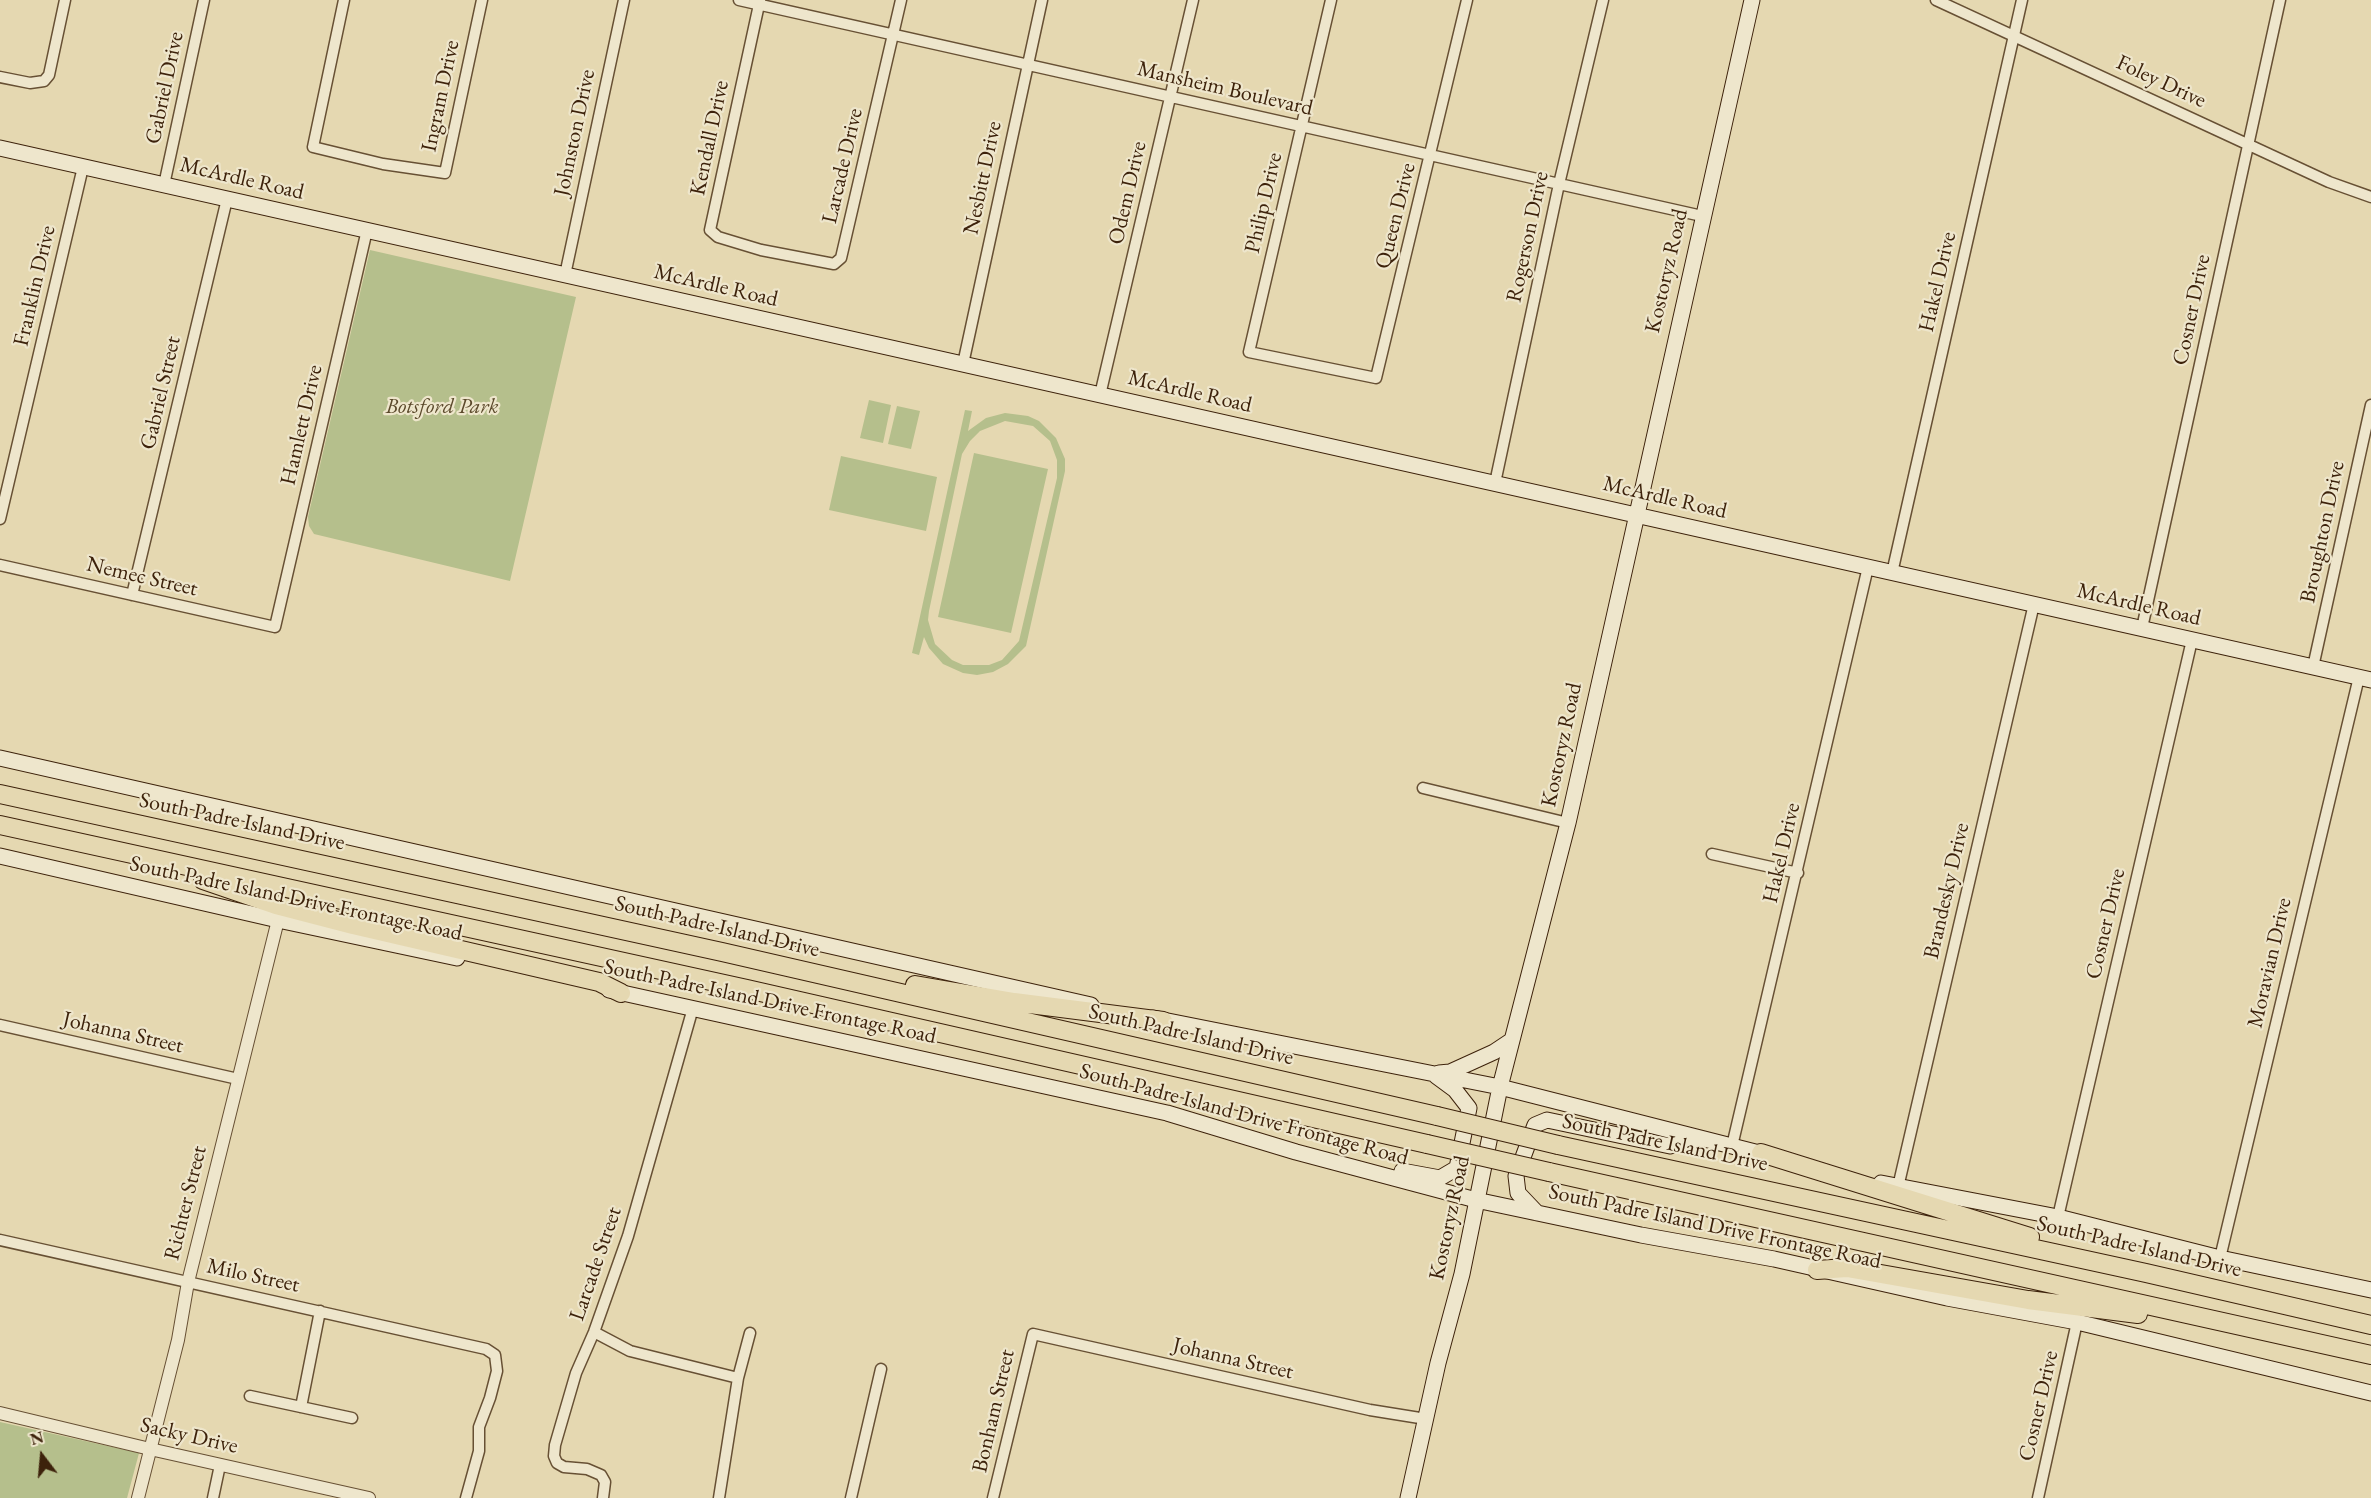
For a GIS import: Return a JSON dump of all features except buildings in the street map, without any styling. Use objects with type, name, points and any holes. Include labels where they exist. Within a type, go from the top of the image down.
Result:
[{"type":"highway","name":"South Padre Island Drive","points":[[0,794],[722,952],[1558,1145],[2146,1273],[2371,1325]]},
{"type":"highway","points":[[0,825],[770,994],[1549,1172],[2371,1355]]},
{"type":"highway","points":[[178,865],[206,882],[276,905],[599,982],[621,993]]},
{"type":"highway","points":[[722,952],[1014,1002],[1163,1021]]},
{"type":"highway","points":[[1761,1153],[2146,1273]]},
{"type":"highway","points":[[1817,1270],[1847,1268],[2028,1300],[2248,1328]]},
{"type":"main road","name":"Kostoryz Road","points":[[1407,1498],[1462,1274],[1500,1087],[1568,823],[1752,0]]},
{"type":"main road","name":"McArdle Road","points":[[0,148],[2365,678]]},
{"type":"main road","points":[[0,758],[1163,1021],[1500,1087],[1898,1187],[2058,1217],[2220,1258],[2371,1290]]},
{"type":"main road","name":"South Padre Island Drive Frontage Road","points":[[0,856],[278,920],[693,1008],[1167,1113],[1296,1152],[1476,1200],[1947,1298],[2078,1322],[2371,1393]]},
{"type":"main road","points":[[1433,1074],[1450,1072],[1494,1052],[1512,1040]]},
{"type":"main road","points":[[1296,1152],[1440,1178],[1457,1168],[1468,1108],[1455,1090],[1433,1074]]},
{"type":"main road","points":[[1537,1213],[1518,1193],[1516,1176],[1535,1125],[1547,1120],[1670,1146],[1701,1138]]},
{"type":"street","points":[[0,77],[30,84],[44,81],[49,75],[65,0]]},
{"type":"street","name":"Gabriel Drive","points":[[164,185],[204,0]]},
{"type":"street","name":"Ingram Drive","points":[[344,0],[313,147],[382,164],[445,173],[482,0]]},
{"type":"street","name":"Johnston Drive","points":[[565,275],[624,0]]},
{"type":"street","name":"Mansheim Boulevard","points":[[739,0],[760,2],[894,35],[1702,216]]},
{"type":"street","name":"Larcade Drive","points":[[761,250],[834,264],[841,258],[901,0]]},
{"type":"street","name":"Nesbitt Drive","points":[[963,364],[1042,0]]},
{"type":"street","name":"Odem Drive","points":[[1100,395],[1193,0]]},
{"type":"street","name":"Philip Drive","points":[[1313,366],[1249,351],[1331,0]]},
{"type":"street","name":"Queen Drive","points":[[1313,366],[1376,378],[1467,0]]},
{"type":"street","name":"Rogerson Drive","points":[[1495,483],[1559,184],[1603,0]]},
{"type":"street","name":"Foley Drive","points":[[1936,0],[2329,183],[2371,197]]},
{"type":"street","name":"Hakel Drive","points":[[1892,573],[2022,0]]},
{"type":"street","name":"Cosner Drive","points":[[2142,628],[2280,0]]},
{"type":"street","name":"Kendall Drive","points":[[760,2],[710,230],[718,237],[761,250]]},
{"type":"street","name":"Franklin Drive","points":[[0,519],[83,167]]},
{"type":"street","name":"Gabriel Street","points":[[132,595],[227,199]]},
{"type":"street","name":"Hamlett Drive","points":[[275,627],[367,230]]},
{"type":"street","name":"Broughton Drive","points":[[2313,667],[2371,405]]},
{"type":"street","name":"Nemec Street","points":[[0,566],[275,627]]},
{"type":"street","name":"Hakel Drive","points":[[1732,1146],[1798,873],[1868,567]]},
{"type":"street","name":"Brandesky Drive","points":[[1898,1187],[2034,604]]},
{"type":"street","name":"Cosner Drive","points":[[2058,1217],[2192,640]]},
{"type":"street","name":"Moravian Drive","points":[[2220,1258],[2365,678]]},
{"type":"street","points":[[1423,788],[1568,823]]},
{"type":"street","points":[[1712,854],[1798,873]]},
{"type":"street","name":"Richter Street","points":[[138,1498],[178,1340],[188,1282],[278,920]]},
{"type":"street","name":"Larcade Street","points":[[603,1498],[605,1482],[601,1475],[587,1469],[564,1467],[557,1463],[554,1456],[555,1445],[570,1392],[628,1236],[693,1008]]},
{"type":"street","name":"Johanna Street","points":[[0,1025],[238,1079]]},
{"type":"street","name":"Milo Street","points":[[0,1240],[486,1349],[495,1355],[497,1371],[490,1398],[478,1427],[479,1451],[466,1498]]},
{"type":"street","points":[[301,1407],[320,1311]]},
{"type":"street","name":"Cosner Drive","points":[[2038,1498],[2078,1322]]},
{"type":"street","points":[[594,1332],[630,1351],[738,1378]]},
{"type":"street","points":[[719,1498],[738,1378],[750,1334]]},
{"type":"street","name":"Johanna Street","points":[[1033,1334],[1370,1410],[1426,1419]]},
{"type":"street","name":"Bonham Street","points":[[993,1498],[1033,1334]]},
{"type":"street","points":[[851,1498],[881,1369]]},
{"type":"street","points":[[250,1396],[352,1418]]},
{"type":"street","name":"Sacky Drive","points":[[0,1413],[369,1498]]},
{"type":"street","points":[[213,1498],[220,1465]]},
{"type":"green space","name":"Botsford Park","points":[[370,250],[576,297],[510,581],[314,534],[309,526],[308,517]]},
{"type":"green space","points":[[869,400],[891,405],[883,443],[860,438]]},
{"type":"green space","points":[[897,406],[920,411],[911,449],[888,444]]},
{"type":"green space","points":[[965,410],[972,411],[968,431],[986,418],[1005,413],[1028,416],[1039,421],[1056,438],[1065,459],[1065,471],[1026,646],[1008,664],[993,672],[977,675],[963,673],[943,664],[929,648],[924,637],[919,655],[912,653]],"holes":[[[1005,421],[1033,426],[1050,441],[1057,460],[1057,478],[1019,641],[1002,660],[989,665],[963,665],[952,660],[935,644],[928,620],[962,454],[980,431]]]},
{"type":"green space","points":[[974,453],[1048,469],[1011,633],[938,617]]},
{"type":"green space","points":[[841,456],[937,477],[926,531],[829,510]]},
{"type":"green space","points":[[0,1422],[139,1453],[127,1498],[0,1498]]}]
